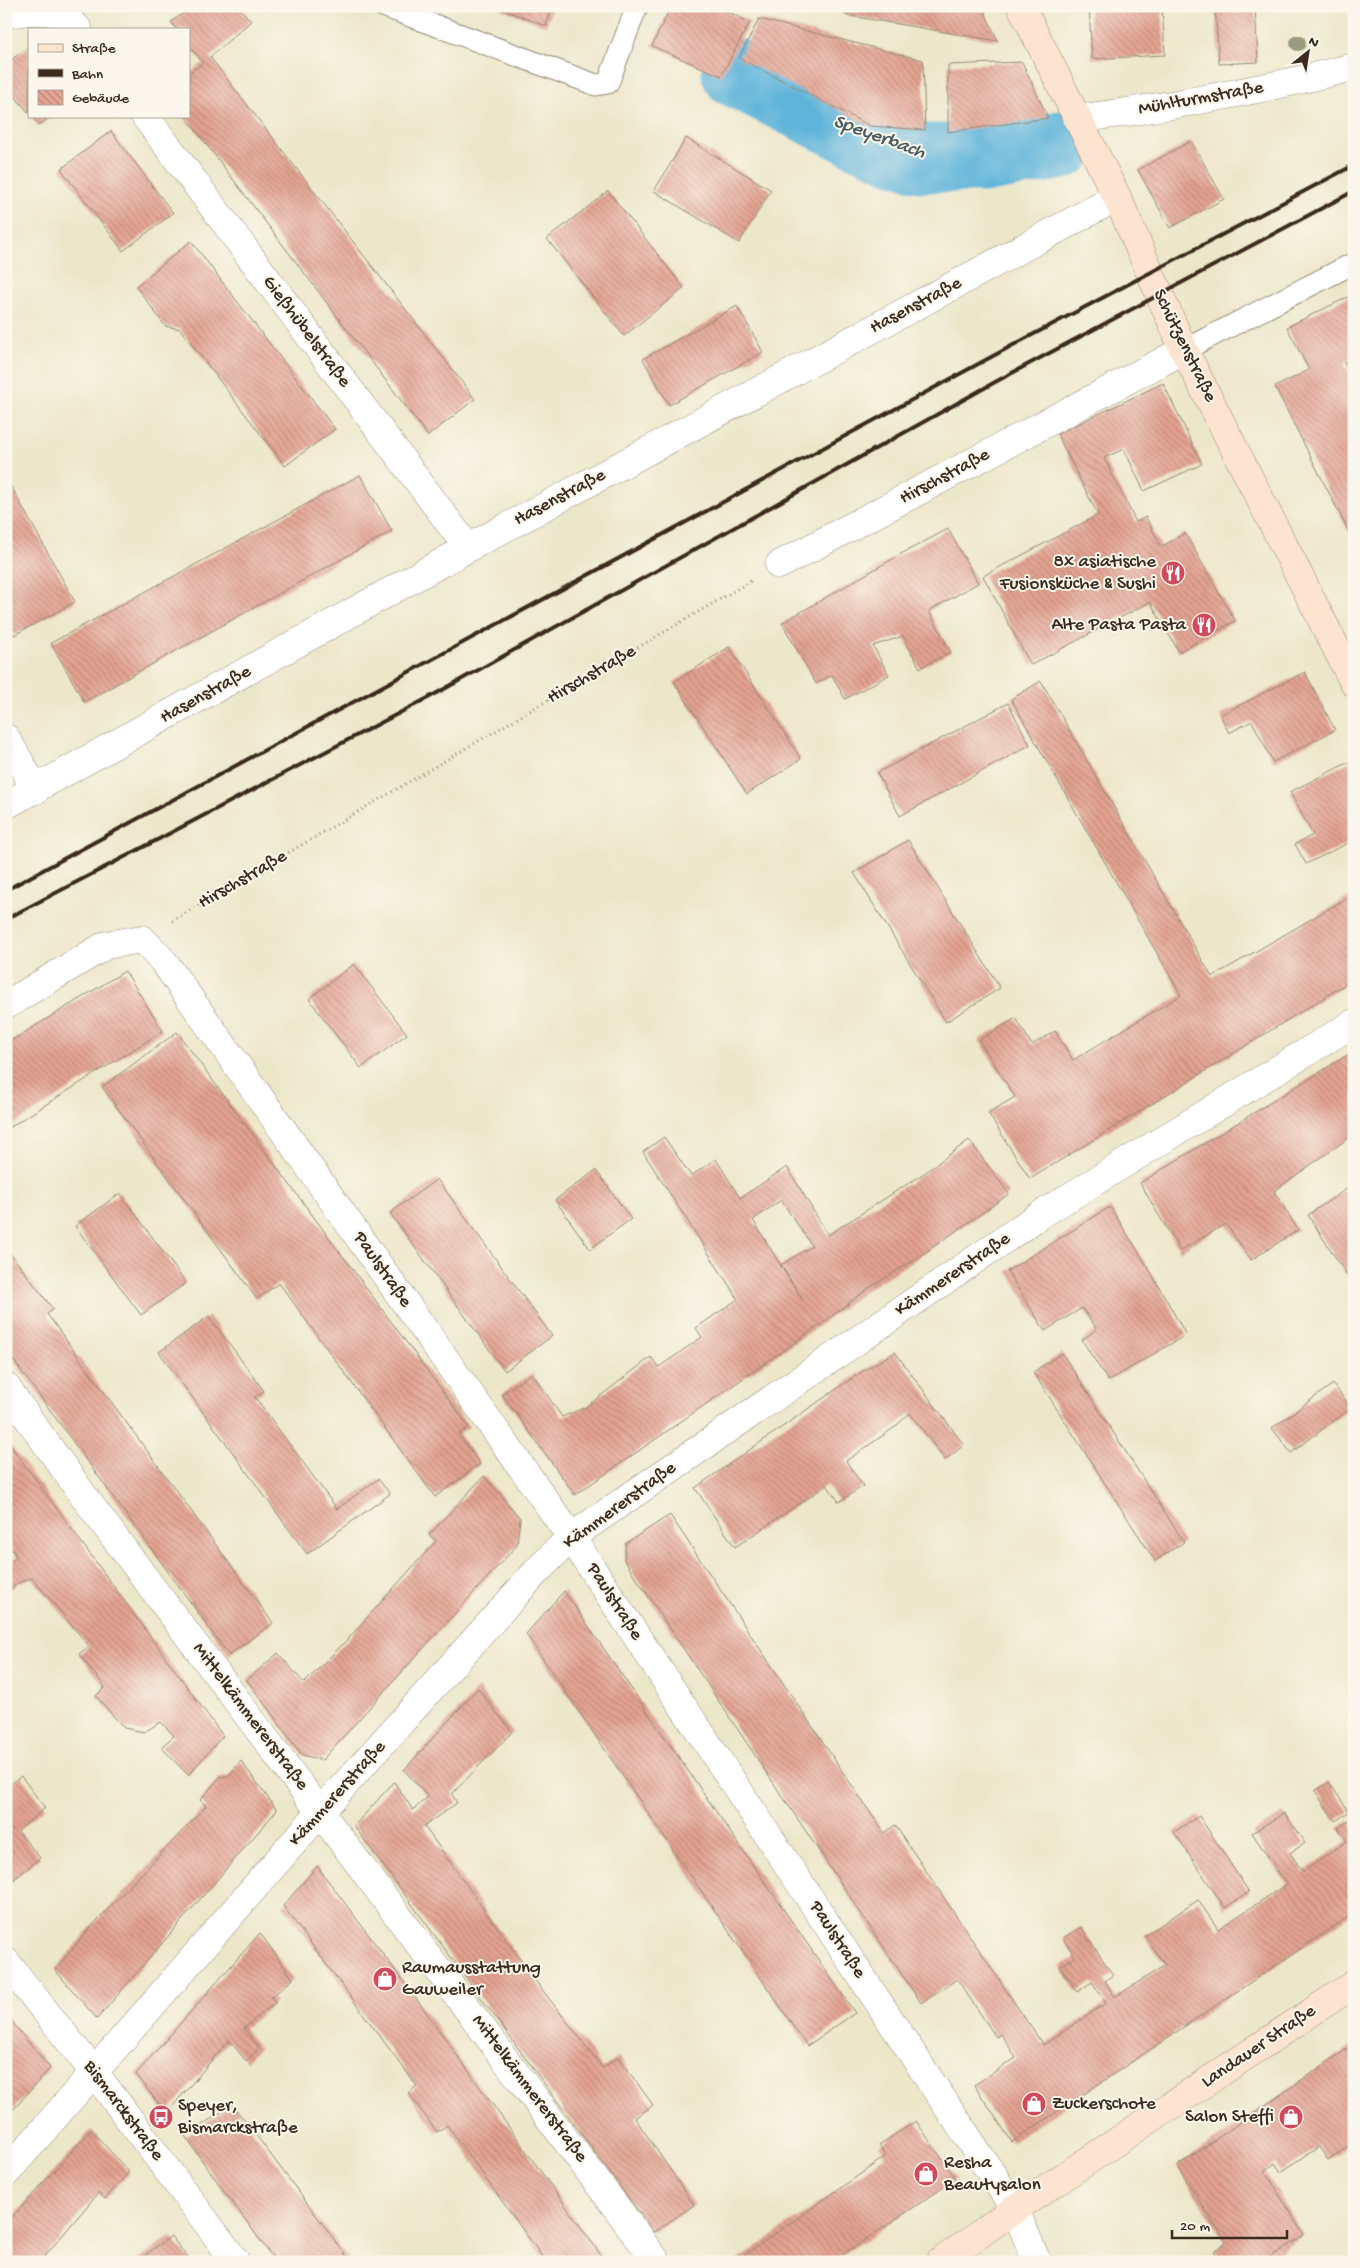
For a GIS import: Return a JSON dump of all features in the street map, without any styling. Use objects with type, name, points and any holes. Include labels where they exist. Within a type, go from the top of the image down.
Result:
[{"type":"main road","name":"Schützenstraße","points":[[1021,6],[1117,198],[1184,350],[1354,683]]},
{"type":"main road","name":"Landauer Straße","points":[[940,2262],[1015,2209],[1354,1984]]},
{"type":"street","points":[[6,14],[45,9],[73,24]]},
{"type":"street","name":"Mühlturmstraße","points":[[1077,119],[1154,109],[1354,67]]},
{"type":"street","name":"Gießhübelstraße","points":[[146,118],[468,548]]},
{"type":"street","name":"Hasenstraße","points":[[6,805],[468,548],[1117,198]]},
{"type":"street","name":"Hirschstraße","points":[[779,565],[1184,350]]},
{"type":"street","points":[[6,738],[36,790]]},
{"type":"street","points":[[6,1005],[106,945],[142,939]]},
{"type":"street","name":"Paulstraße","points":[[142,939],[164,962],[571,1537],[1015,2209],[1037,2262]]},
{"type":"street","name":"Kämmererstraße","points":[[6,2173],[321,1811],[536,1572],[571,1537],[1040,1215],[1354,1023]]},
{"type":"street","name":"Mittelkämmererstraße","points":[[6,1387],[88,1502],[657,2262]]},
{"type":"street","name":"Bismarckstraße","points":[[6,1962],[94,2072],[236,2262]]},
{"type":"lane","points":[[383,6],[596,85],[608,83],[637,6]]},
{"type":"lane","points":[[1184,350],[1354,263]]},
{"type":"path","name":"Hirschstraße","points":[[142,939],[779,565]]},
{"type":"building","points":[[193,6],[238,6],[251,21],[210,57],[475,399],[428,436],[187,118],[190,118],[190,72],[203,63],[190,46],[190,28],[175,28],[171,22]]},
{"type":"building","points":[[494,6],[553,6],[546,26]]},
{"type":"building","points":[[671,6],[715,6],[750,22],[721,76],[652,46]]},
{"type":"building","points":[[847,6],[982,6],[998,41],[845,15]]},
{"type":"building","points":[[1089,6],[1162,6],[1165,55],[1092,59]]},
{"type":"building","points":[[1215,6],[1255,6],[1258,62],[1219,64]]},
{"type":"building","points":[[759,19],[923,60],[925,130],[870,126],[739,58]]},
{"type":"building","points":[[28,47],[28,112],[6,86],[6,64]]},
{"type":"building","points":[[1022,62],[1048,118],[948,132],[948,65]]},
{"type":"building","points":[[33,118],[49,118],[39,126]]},
{"type":"building","points":[[111,131],[173,213],[123,251],[61,169]]},
{"type":"building","points":[[686,138],[771,190],[739,243],[654,191]]},
{"type":"building","points":[[1191,141],[1224,199],[1170,228],[1138,170]]},
{"type":"building","points":[[608,191],[684,288],[624,336],[547,239]]},
{"type":"building","points":[[191,241],[335,429],[285,466],[180,329],[165,326],[136,286]]},
{"type":"building","points":[[1354,294],[1354,358],[1344,363],[1354,382],[1354,542],[1275,387],[1309,370],[1287,327]]},
{"type":"building","points":[[737,306],[763,352],[669,405],[643,359]]},
{"type":"building","points":[[1163,383],[1202,464],[1144,491],[1124,449],[1104,458],[1136,522],[1146,517],[1161,547],[1185,533],[1235,621],[1179,652],[1150,602],[1031,665],[983,576],[1098,515],[1057,434]]},
{"type":"building","points":[[360,475],[392,531],[84,702],[51,643]]},
{"type":"building","points":[[8,481],[75,602],[14,635],[6,622]]},
{"type":"building","points":[[948,529],[978,583],[929,611],[951,652],[920,668],[903,636],[873,646],[889,675],[845,699],[832,675],[816,684],[782,623],[899,555]]},
{"type":"building","points":[[729,647],[801,759],[747,794],[674,682]]},
{"type":"building","points":[[1305,672],[1335,730],[1273,762],[1252,721],[1229,733],[1220,715]]},
{"type":"building","points":[[1041,681],[1212,977],[1354,894],[1354,979],[1030,1179],[988,1113],[1015,1097],[979,1040],[1016,1018],[1032,1045],[1055,1031],[1073,1060],[1181,995],[1011,699]]},
{"type":"building","points":[[1008,703],[1030,745],[900,816],[877,773]]},
{"type":"building","points":[[1349,762],[1354,772],[1354,840],[1306,864],[1295,844],[1313,835],[1290,792]]},
{"type":"building","points":[[908,840],[1000,988],[946,1022],[854,873]]},
{"type":"building","points":[[354,964],[407,1034],[361,1068],[309,999]]},
{"type":"building","points":[[125,971],[163,1031],[10,1127],[6,1122],[6,1044]]},
{"type":"building","points":[[177,1032],[469,1427],[459,1434],[480,1464],[435,1497],[279,1283],[257,1299],[102,1087]]},
{"type":"building","points":[[1354,1051],[1354,1134],[1274,1191],[1298,1230],[1251,1260],[1226,1224],[1180,1251],[1140,1183]]},
{"type":"building","points":[[664,1137],[691,1176],[716,1159],[740,1198],[787,1167],[828,1235],[923,1174],[969,1140],[1009,1194],[916,1259],[869,1288],[820,1325],[575,1495],[502,1394],[532,1373],[562,1417],[586,1407],[651,1357],[659,1367],[702,1337],[696,1328],[738,1299],[643,1152]],"holes":[[[781,1200],[812,1246],[781,1265],[803,1300],[784,1271],[753,1220]]]},
{"type":"building","points":[[596,1170],[631,1219],[590,1249],[555,1200]]},
{"type":"building","points":[[437,1179],[552,1336],[505,1371],[390,1213]]},
{"type":"building","points":[[1354,1184],[1354,1286],[1308,1215]]},
{"type":"building","points":[[120,1193],[186,1283],[141,1315],[75,1226]]},
{"type":"building","points":[[1110,1207],[1148,1267],[1186,1335],[1108,1381],[1082,1340],[1097,1329],[1082,1308],[1045,1331],[1007,1271]]},
{"type":"building","points":[[6,1248],[53,1309],[47,1314],[273,1623],[229,1655],[6,1350]]},
{"type":"building","points":[[209,1316],[264,1391],[255,1397],[337,1509],[378,1479],[390,1494],[307,1554],[159,1352]]},
{"type":"building","points":[[895,1352],[964,1445],[945,1460],[910,1413],[895,1427],[846,1461],[863,1486],[839,1502],[827,1485],[735,1547],[695,1488],[858,1374]]},
{"type":"building","points":[[1062,1353],[1184,1542],[1155,1561],[1033,1372]]},
{"type":"building","points":[[1333,1384],[1351,1408],[1291,1453],[1272,1428]]},
{"type":"building","points":[[6,1439],[223,1736],[188,1775],[161,1747],[174,1736],[161,1722],[144,1732],[124,1728],[96,1696],[105,1687],[79,1654],[89,1646],[32,1578],[18,1583],[6,1593],[6,1565],[17,1557],[6,1541]]},
{"type":"building","points":[[484,1476],[520,1518],[517,1545],[322,1760],[302,1755],[247,1680],[278,1653],[304,1683],[347,1640],[436,1541],[429,1535]]},
{"type":"building","points":[[670,1515],[884,1833],[895,1825],[1043,2045],[1106,2003],[1092,1982],[1077,1992],[1060,1966],[1075,1957],[1063,1938],[1081,1927],[1113,1975],[1105,1981],[1115,1997],[1165,1965],[1144,1936],[1198,1900],[1218,1929],[1287,1884],[1252,1833],[1284,1813],[1305,1843],[1290,1853],[1303,1872],[1347,1841],[1338,1828],[1349,1821],[1354,1828],[1354,1913],[1012,2142],[974,2085],[1016,2058],[1001,2034],[996,2037],[957,1979],[921,2003],[624,1560],[626,1543]]},
{"type":"building","points":[[564,1591],[855,2013],[807,2046],[526,1634]]},
{"type":"building","points":[[478,1688],[512,1732],[452,1794],[457,1803],[424,1826],[540,1987],[603,2068],[618,2057],[653,2105],[635,2118],[694,2205],[654,2232],[354,1826],[394,1782],[413,1810],[428,1797],[404,1770]]},
{"type":"building","points":[[241,1761],[277,1810],[97,2019],[55,1970],[88,1930],[206,1806],[200,1800],[220,1777],[228,1776]]},
{"type":"building","points":[[21,1776],[45,1808],[18,1831],[40,1858],[6,1886],[6,1788]]},
{"type":"building","points":[[1329,1782],[1349,1812],[1335,1821],[1315,1791]]},
{"type":"building","points":[[1199,1816],[1249,1892],[1225,1908],[1174,1832]]},
{"type":"building","points":[[317,1866],[410,1990],[606,2262],[546,2262],[447,2125],[437,2132],[408,2093],[417,2086],[283,1906]]},
{"type":"building","points":[[260,1933],[293,1979],[271,1997],[276,2002],[244,2028],[259,2048],[246,2061],[229,2040],[166,2114],[136,2074]]},
{"type":"building","points":[[6,2015],[50,2068],[6,2118]]},
{"type":"building","points":[[1354,2044],[1354,2121],[1349,2124],[1354,2131],[1354,2142],[1328,2160],[1319,2147],[1281,2172],[1275,2163],[1265,2171],[1304,2235],[1263,2262],[1221,2262],[1214,2251],[1226,2242],[1177,2166]]},
{"type":"building","points":[[232,2105],[351,2262],[276,2262],[185,2136]]},
{"type":"building","points":[[916,2121],[956,2179],[832,2262],[735,2262],[886,2156],[879,2145]]},
{"type":"building","points":[[91,2130],[129,2172],[105,2199],[98,2193],[40,2262],[6,2262],[6,2224]]},
{"type":"building","points":[[171,2236],[191,2262],[136,2262]]},
{"type":"waterway","name":"Speyerbach","points":[[736,73],[859,134],[898,151],[921,158],[987,158],[1061,145]]},
{"type":"railway","points":[[6,890],[1017,343],[1354,165]]},
{"type":"railway","points":[[6,919],[428,698],[997,381],[1354,191]]},
{"type":"place","name":"8x asiatische Fusionsküche & Sushi","points":[[1173,573]]},
{"type":"place","name":"Alte Pasta Pasta","points":[[1204,625]]},
{"type":"place","name":"Raumausstattung Gauweiler","points":[[385,1979]]},
{"type":"place","name":"Zuckerschote","points":[[1034,2104]]},
{"type":"place","name":"Speyer, Bismarckstraße","points":[[161,2117]]},
{"type":"place","name":"Salon Steffi","points":[[1291,2117]]},
{"type":"place","name":"Resha Beautysalon","points":[[926,2174]]}]
